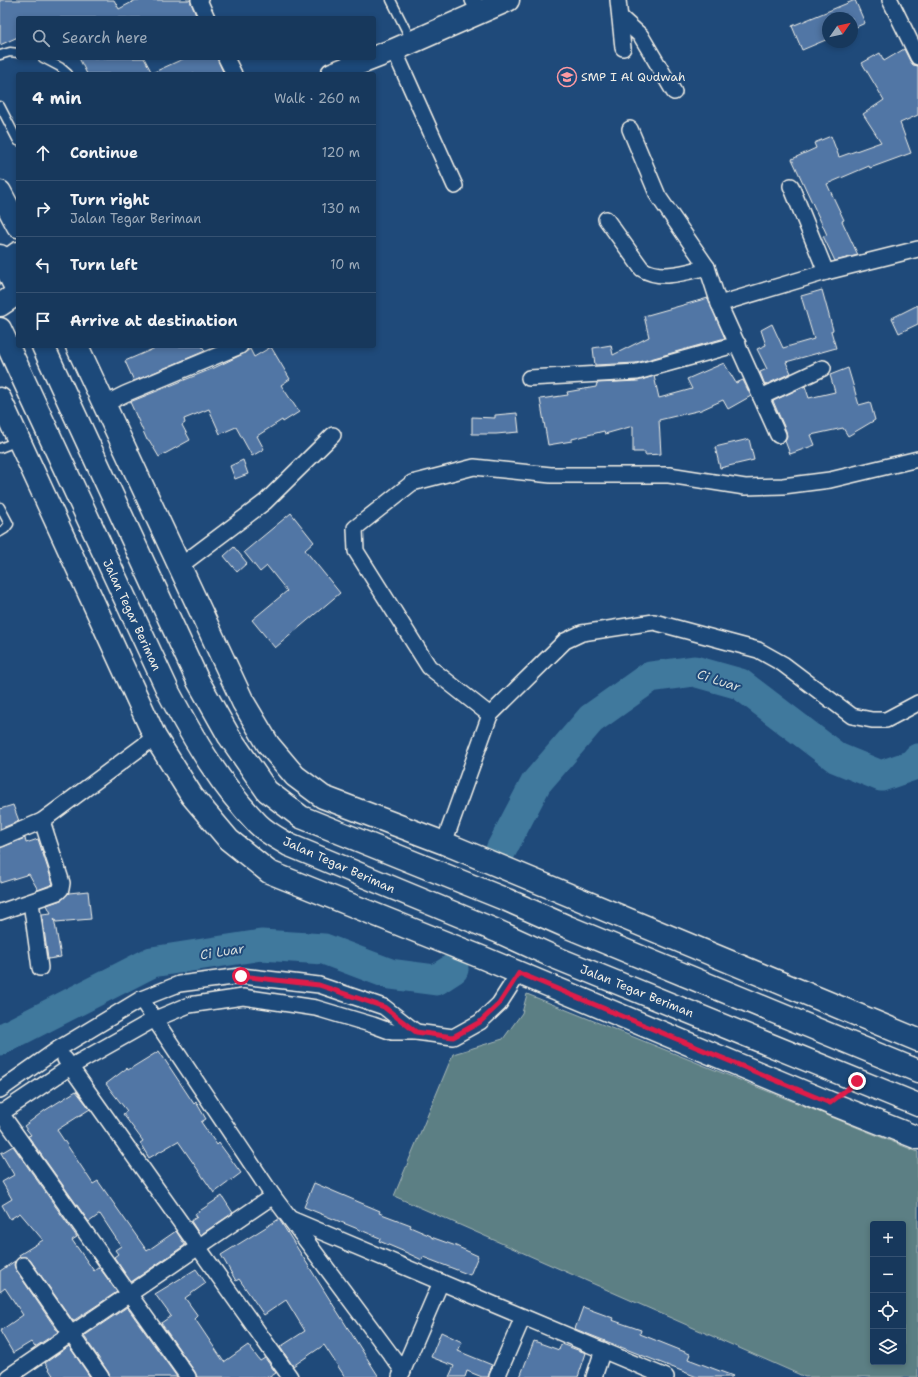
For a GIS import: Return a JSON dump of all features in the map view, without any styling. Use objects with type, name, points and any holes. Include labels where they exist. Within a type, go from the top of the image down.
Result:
[{"type":"main road","points":[[376,57],[403,46],[476,7],[508,0]]},
{"type":"main road","points":[[337,72],[368,60]]},
{"type":"main road","points":[[0,192],[16,222]]},
{"type":"main road","points":[[5,260],[16,287]]},
{"type":"main road","points":[[0,305],[16,293]]},
{"type":"main road","name":"Jalan Tegar Beriman","points":[[0,329],[168,693],[203,754],[225,786],[259,825],[288,845],[497,931],[554,957],[918,1105]]},
{"type":"main road","points":[[44,348],[198,681],[228,736],[267,791],[301,818],[507,900],[568,927],[918,1070]]},
{"type":"main road","points":[[79,348],[243,702],[268,744],[295,776],[323,797],[444,843],[918,1040]]},
{"type":"main road","points":[[0,399],[10,444],[155,736],[192,796],[229,840],[269,872],[519,973],[830,1103],[918,1138]]},
{"type":"main road","points":[[554,957],[568,927]]},
{"type":"main road","points":[[821,1031],[861,1017]]},
{"type":"main road","points":[[830,1103],[857,1081]]},
{"type":"street","points":[[199,0],[206,16]]},
{"type":"street","points":[[618,0],[623,48]]},
{"type":"street","points":[[890,0],[918,57]]},
{"type":"street","points":[[620,18],[641,36],[674,92]]},
{"type":"street","points":[[403,46],[455,186]]},
{"type":"street","points":[[227,60],[233,72]]},
{"type":"street","points":[[630,129],[658,196],[707,267],[719,304],[778,434]]},
{"type":"street","points":[[791,186],[826,272]]},
{"type":"street","points":[[606,219],[642,269],[648,273],[655,275],[675,274],[707,267]]},
{"type":"street","points":[[719,304],[826,272],[918,249]]},
{"type":"street","points":[[529,378],[637,372],[738,344]]},
{"type":"street","points":[[105,404],[125,394],[235,348]]},
{"type":"street","points":[[761,397],[822,368]]},
{"type":"street","points":[[180,566],[265,502],[333,435]]},
{"type":"street","points":[[490,715],[429,667],[356,551],[355,528],[412,484],[474,467],[551,475],[669,475],[745,488],[830,480],[918,459]]},
{"type":"street","points":[[444,843],[490,715],[565,641],[582,633],[654,622],[758,650],[783,664],[852,716],[872,720],[886,720],[918,703]]},
{"type":"street","points":[[0,840],[42,821],[155,736]]},
{"type":"street","points":[[0,912],[58,892],[61,889],[62,883],[42,821]]},
{"type":"street","points":[[31,902],[40,968]]},
{"type":"street","points":[[188,1377],[0,1113],[70,1067],[155,1019],[189,1005],[243,997],[316,1008],[373,1024],[392,1032],[416,1032],[453,1037],[480,1022],[499,1004],[519,973]]},
{"type":"street","points":[[0,1090],[58,1049],[141,999],[179,984],[241,976],[319,985],[384,1007],[416,1032]]},
{"type":"street","points":[[141,999],[273,1196],[290,1218],[399,1375]]},
{"type":"street","points":[[58,1049],[290,1377]]},
{"type":"street","points":[[13,1376],[71,1334],[273,1196]]},
{"type":"street","points":[[290,1218],[666,1377]]},
{"type":"street","points":[[23,1265],[101,1377]]},
{"type":"street","points":[[399,1375],[441,1282]]},
{"type":"street","points":[[497,1377],[523,1317]]},
{"type":"street","points":[[594,1377],[603,1350]]},
{"type":"lane","points":[[391,0],[403,46]]},
{"type":"lane","points":[[0,55],[10,52],[16,53]]},
{"type":"lane","points":[[47,60],[66,72]]},
{"type":"lane","points":[[0,106],[16,137]]},
{"type":"lane","points":[[0,507],[9,524],[0,532]]},
{"type":"green space","points":[[527,994],[918,1152],[918,1377],[805,1377],[394,1196],[453,1054],[503,1039],[522,1013]]},
{"type":"building","points":[[0,0],[114,0],[119,9],[136,0],[190,0],[196,16],[16,16],[16,38],[0,45]]},
{"type":"building","points":[[855,0],[865,23],[858,26],[858,12],[826,12]]},
{"type":"building","points":[[822,14],[822,42],[802,50],[792,26]]},
{"type":"building","points":[[904,49],[913,65],[918,66],[918,115],[900,123],[911,153],[870,168],[869,166],[827,184],[858,255],[835,261],[823,236],[827,235],[792,159],[816,148],[814,143],[831,136],[839,157],[881,142],[863,114],[884,100],[862,63],[880,53],[884,61]]},
{"type":"building","points":[[80,60],[145,60],[151,72],[86,72]]},
{"type":"building","points":[[181,60],[218,60],[223,72],[154,72]]},
{"type":"building","points":[[822,290],[833,330],[831,331],[836,348],[786,362],[791,373],[765,385],[760,372],[767,369],[757,349],[766,345],[761,330],[772,324],[783,348],[814,339],[801,296]]},
{"type":"building","points":[[708,298],[725,338],[636,363],[595,365],[593,348],[611,345],[613,355],[649,337],[644,316]]},
{"type":"building","points":[[918,305],[918,324],[899,333],[892,318]]},
{"type":"building","points":[[155,348],[203,348],[205,351],[134,381],[125,361]]},
{"type":"building","points":[[272,348],[290,379],[281,385],[299,412],[283,422],[282,420],[257,436],[264,449],[252,456],[236,427],[220,434],[209,409],[184,419],[185,423],[182,425],[190,440],[159,457],[149,440],[147,440],[130,402],[214,368],[250,349],[254,357]]},
{"type":"building","points":[[724,363],[736,383],[743,380],[751,396],[728,409],[723,400],[701,410],[659,420],[661,454],[645,455],[645,452],[633,452],[633,426],[605,434],[604,431],[572,439],[572,441],[548,445],[540,399],[568,395],[567,392],[596,387],[597,383],[638,381],[654,376],[659,398],[692,389],[687,379]]},
{"type":"building","points":[[848,368],[859,405],[870,402],[875,420],[848,436],[843,428],[811,435],[815,445],[790,454],[785,441],[787,436],[786,431],[773,401],[805,386],[809,398],[835,392],[830,375]]},
{"type":"building","points":[[517,413],[519,432],[472,434],[472,417],[495,418],[495,415]]},
{"type":"building","points":[[749,439],[754,460],[720,468],[715,447]]},
{"type":"building","points":[[243,460],[248,474],[235,479],[230,466]]},
{"type":"building","points":[[291,513],[314,542],[305,550],[340,593],[275,648],[252,620],[287,591],[267,566],[260,572],[244,552]]},
{"type":"building","points":[[234,547],[247,563],[237,572],[224,556]]},
{"type":"building","points":[[13,805],[19,821],[0,829],[0,809]]},
{"type":"building","points":[[25,838],[26,843],[38,839],[53,884],[38,890],[29,874],[0,883],[0,848]]},
{"type":"building","points":[[88,891],[91,919],[56,922],[54,918],[61,957],[48,959],[42,914],[51,913],[47,905],[61,900],[69,893]]},
{"type":"building","points":[[159,1051],[194,1104],[196,1102],[206,1119],[201,1122],[217,1145],[219,1143],[241,1173],[214,1193],[178,1141],[149,1158],[140,1143],[143,1141],[123,1114],[127,1111],[106,1084],[127,1068],[128,1070]]},
{"type":"building","points":[[76,1091],[90,1109],[57,1130],[93,1184],[98,1181],[147,1251],[176,1231],[185,1245],[131,1282],[114,1257],[118,1254],[115,1250],[121,1246],[100,1214],[89,1222],[28,1136],[31,1135],[24,1126],[44,1111]]},
{"type":"building","points":[[13,1146],[77,1237],[72,1240],[94,1271],[99,1267],[117,1292],[73,1321],[30,1260],[26,1257],[20,1257],[19,1255],[43,1240],[20,1213],[10,1219],[2,1205],[12,1199],[2,1182],[14,1175],[1,1153]]},
{"type":"building","points":[[314,1183],[380,1211],[379,1213],[411,1225],[410,1227],[431,1237],[478,1256],[470,1275],[423,1257],[422,1260],[379,1241],[380,1238],[304,1207]]},
{"type":"building","points":[[222,1196],[233,1213],[200,1235],[191,1221],[197,1217],[195,1214]]},
{"type":"building","points":[[279,1219],[379,1377],[345,1377],[324,1345],[293,1366],[280,1347],[305,1331],[286,1300],[264,1315],[239,1279],[236,1281],[221,1255]]},
{"type":"building","points":[[15,1261],[14,1265],[16,1270],[58,1332],[35,1347],[31,1342],[13,1353],[0,1331],[23,1315],[5,1288],[0,1292],[0,1271]]},
{"type":"building","points":[[196,1269],[206,1283],[185,1298],[198,1316],[195,1319],[224,1362],[248,1345],[260,1361],[265,1358],[276,1373],[270,1377],[197,1377],[161,1323],[171,1316],[155,1294]]},
{"type":"building","points":[[127,1307],[177,1377],[110,1377],[84,1336]]},
{"type":"building","points":[[583,1307],[613,1318],[612,1320],[641,1330],[640,1334],[690,1354],[688,1359],[733,1376],[697,1377],[575,1329]]},
{"type":"building","points":[[441,1332],[462,1342],[458,1351],[492,1365],[488,1377],[482,1377],[467,1371],[465,1377],[449,1377],[454,1366],[431,1357]]},
{"type":"building","points":[[534,1341],[559,1350],[561,1344],[586,1353],[578,1377],[520,1377]]},
{"type":"building","points":[[69,1346],[90,1377],[54,1377],[45,1363]]},
{"type":"waterway","name":"Ci Luar","points":[[501,850],[536,783],[591,719],[650,677],[694,671],[740,684],[837,758],[881,776],[913,765],[918,759]]},
{"type":"waterway","name":"Ci Luar","points":[[0,1040],[152,962],[261,945],[324,949],[390,974],[436,980],[453,969]]},
{"type":"place","name":"SMP I Al Qudwah","points":[[567,77]]},
{"type":"route","points":[[241,976],[319,985],[384,1007],[398,1016],[416,1032],[453,1037],[480,1022],[499,1004],[519,973],[830,1103],[857,1081]]}]
